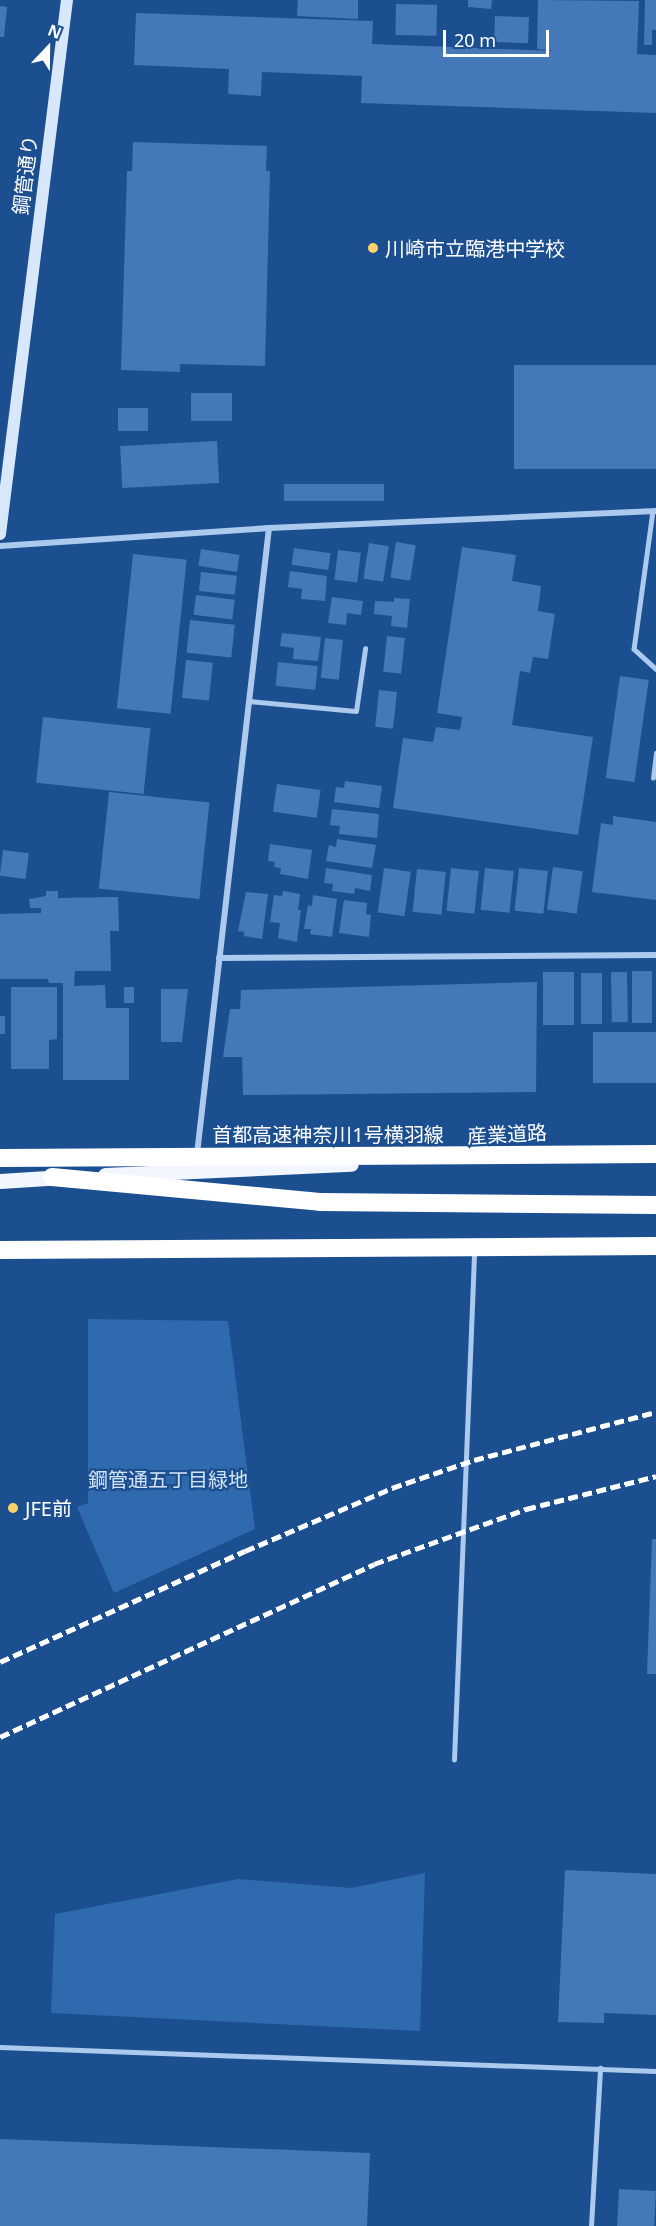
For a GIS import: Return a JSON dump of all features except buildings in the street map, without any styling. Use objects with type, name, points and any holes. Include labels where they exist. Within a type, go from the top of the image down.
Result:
[{"type":"highway","name":"首都高速神奈川1号横羽線","points":[[0,1158],[656,1154]]},
{"type":"highway","points":[[52,1177],[320,1202],[656,1205]]},
{"type":"highway","points":[[0,1252],[656,1246]]},
{"type":"main road","name":"産業道路","points":[[0,1181],[656,1148]]},
{"type":"main road","points":[[0,1252],[656,1255]]},
{"type":"street","name":"鋼管通り","points":[[0,534],[67,0]]},
{"type":"street","points":[[0,546],[270,528],[655,511]]},
{"type":"street","points":[[195,1172],[270,528]]},
{"type":"street","points":[[219,957],[656,955]]},
{"type":"lane","points":[[655,511],[634,649],[656,669]]},
{"type":"lane","points":[[249,701],[356,711],[365,649]]},
{"type":"lane","points":[[653,778],[656,753]]},
{"type":"lane","points":[[454,1760],[474,1255]]},
{"type":"lane","points":[[0,2047],[656,2071]]},
{"type":"lane","points":[[591,2226],[600,2068]]},
{"type":"green space","name":"鋼管通五丁目緑地","points":[[88,1319],[228,1321],[255,1529],[114,1593],[77,1507],[88,1503]]},
{"type":"green space","points":[[425,1873],[420,2031],[51,2013],[55,1914],[238,1879],[351,1888]]},
{"type":"railway","points":[[0,1662],[245,1551],[392,1488],[474,1460],[656,1412]]},
{"type":"railway","points":[[0,1737],[374,1564],[526,1509],[656,1476]]},
{"type":"place","name":"川崎市立臨港中学校","points":[[373,248]]},
{"type":"place","name":"JFE前","points":[[13,1508]]}]
